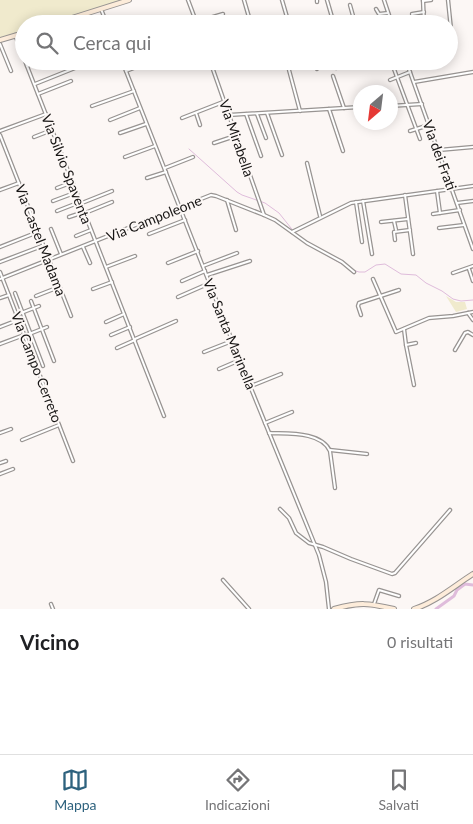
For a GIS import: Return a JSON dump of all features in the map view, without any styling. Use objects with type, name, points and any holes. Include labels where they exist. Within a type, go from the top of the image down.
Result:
[{"type":"main road","points":[[82,15],[129,0]]},
{"type":"main road","points":[[0,42],[15,35]]},
{"type":"main road","points":[[414,609],[425,605],[473,574]]},
{"type":"main road","points":[[334,609],[363,603],[394,609]]},
{"type":"street","points":[[188,0],[193,15]]},
{"type":"street","points":[[244,0],[248,15]]},
{"type":"street","points":[[282,0],[286,15]]},
{"type":"street","points":[[327,0],[331,15]]},
{"type":"street","points":[[376,10],[379,14],[388,13],[384,0]]},
{"type":"street","points":[[412,14],[424,12],[423,0],[431,0]]},
{"type":"street","points":[[448,0],[450,15]]},
{"type":"street","points":[[350,5],[353,15]]},
{"type":"street","points":[[101,9],[103,15]]},
{"type":"street","points":[[0,42],[11,71]]},
{"type":"street","name":"Via Silvio Spaventa","points":[[29,70],[164,416]]},
{"type":"street","points":[[34,84],[70,70]]},
{"type":"street","points":[[126,72],[131,70]]},
{"type":"street","name":"Via Mirabella","points":[[213,70],[264,214]]},
{"type":"street","points":[[289,70],[300,111]]},
{"type":"street","points":[[394,70],[420,140]]},
{"type":"street","name":"Via Santa Marinella","points":[[126,72],[320,558],[326,581],[329,609]]},
{"type":"street","points":[[390,80],[410,72]]},
{"type":"street","name":"Via dei Frati","points":[[410,72],[473,249]]},
{"type":"street","points":[[414,82],[473,72]]},
{"type":"street","points":[[333,76],[344,108]]},
{"type":"street","points":[[38,94],[71,81]]},
{"type":"street","points":[[92,106],[134,90]]},
{"type":"street","points":[[182,118],[224,102]]},
{"type":"street","points":[[398,105],[422,104]]},
{"type":"street","points":[[229,115],[353,107]]},
{"type":"street","points":[[110,120],[140,108]]},
{"type":"street","points":[[329,109],[343,151]]},
{"type":"street","points":[[196,113],[200,125]]},
{"type":"street","points":[[267,113],[282,155]]},
{"type":"street","points":[[0,131],[46,114]]},
{"type":"street","points":[[246,114],[261,156]]},
{"type":"street","points":[[257,114],[266,138]]},
{"type":"street","points":[[120,133],[146,123]]},
{"type":"street","points":[[410,131],[429,125]]},
{"type":"street","points":[[34,137],[52,130]]},
{"type":"street","name":"Via Castel Madama","points":[[0,135],[71,316]]},
{"type":"street","points":[[214,143],[236,136]]},
{"type":"street","points":[[125,157],[155,146]]},
{"type":"street","points":[[438,150],[473,147]]},
{"type":"street","points":[[164,168],[193,157]]},
{"type":"street","points":[[307,163],[320,217]]},
{"type":"street","points":[[147,178],[166,172]]},
{"type":"street","points":[[57,188],[73,182]]},
{"type":"street","points":[[0,190],[19,183]]},
{"type":"street","points":[[293,231],[347,204],[473,186]]},
{"type":"street","points":[[57,211],[112,191]]},
{"type":"street","points":[[437,191],[440,213]]},
{"type":"street","points":[[53,201],[77,192]]},
{"type":"street","name":"Via Campoleone","points":[[1,278],[210,195],[264,214],[352,270]]},
{"type":"street","points":[[405,195],[413,254]]},
{"type":"street","points":[[227,200],[236,230]]},
{"type":"street","points":[[363,201],[372,254]]},
{"type":"street","points":[[457,203],[473,201]]},
{"type":"street","points":[[68,217],[112,202]]},
{"type":"street","points":[[356,202],[362,242]]},
{"type":"street","points":[[433,214],[460,210]]},
{"type":"street","points":[[381,222],[408,219]]},
{"type":"street","points":[[149,234],[185,220]]},
{"type":"street","points":[[394,221],[396,230]]},
{"type":"street","points":[[440,228],[464,225]]},
{"type":"street","points":[[51,229],[61,254]]},
{"type":"street","points":[[76,236],[91,230]]},
{"type":"street","points":[[395,240],[394,232],[410,230]]},
{"type":"street","points":[[0,247],[38,232]]},
{"type":"street","points":[[468,234],[473,234]]},
{"type":"street","points":[[0,262],[43,246]]},
{"type":"street","points":[[83,246],[90,263]]},
{"type":"street","points":[[168,263],[198,252]]},
{"type":"street","points":[[203,266],[236,253]]},
{"type":"street","points":[[106,267],[135,256]]},
{"type":"street","points":[[207,276],[250,261]]},
{"type":"street","points":[[453,273],[473,266]]},
{"type":"street","points":[[468,268],[473,281]]},
{"type":"street","points":[[182,281],[205,271]]},
{"type":"street","name":"Via Campo Cerreto","points":[[0,272],[73,461]]},
{"type":"street","points":[[373,279],[396,332],[430,318],[473,312]]},
{"type":"street","points":[[93,289],[112,282]]},
{"type":"street","points":[[178,297],[210,283]]},
{"type":"street","points":[[36,296],[59,287]]},
{"type":"street","points":[[361,316],[359,303],[399,290]]},
{"type":"street","points":[[15,293],[43,366]]},
{"type":"street","points":[[0,298],[9,295]]},
{"type":"street","points":[[31,301],[54,361]]},
{"type":"street","points":[[16,315],[39,306]]},
{"type":"street","points":[[468,313],[473,320]]},
{"type":"street","points":[[106,322],[124,314]]},
{"type":"street","points":[[0,327],[18,320]]},
{"type":"street","points":[[117,348],[176,321]]},
{"type":"street","points":[[0,344],[47,327]]},
{"type":"street","points":[[111,335],[130,327]]},
{"type":"street","points":[[404,329],[414,386]]},
{"type":"street","points":[[455,350],[465,333],[473,335]]},
{"type":"street","points":[[204,352],[233,341]]},
{"type":"street","points":[[406,345],[416,342]]},
{"type":"street","points":[[220,369],[240,360]]},
{"type":"street","points":[[250,386],[281,374]]},
{"type":"street","points":[[265,423],[292,412]]},
{"type":"street","points":[[22,440],[59,425]]},
{"type":"street","points":[[0,434],[11,429]]},
{"type":"street","points":[[269,432],[310,436],[326,445],[330,450],[335,488]]},
{"type":"street","points":[[330,450],[367,454]]},
{"type":"street","points":[[0,463],[6,461]]},
{"type":"street","points":[[0,474],[13,469]]},
{"type":"street","points":[[280,509],[289,518],[296,533],[306,542],[394,574],[450,510]]},
{"type":"street","points":[[223,580],[249,609]]},
{"type":"street","points":[[374,604],[379,590],[399,596]]},
{"type":"street","points":[[51,604],[53,609]]},
{"type":"shaded area","points":[[0,0],[124,0],[78,15],[15,15],[15,35],[0,40]]},
{"type":"shaded area","points":[[446,296],[456,302],[465,302],[467,309],[456,312]]},
{"type":"waterway","points":[[189,149],[237,192],[265,203],[279,213],[295,233],[311,245]]},
{"type":"waterway","points":[[316,249],[347,267]]},
{"type":"waterway","points":[[353,270],[365,272],[376,265],[385,264],[401,274],[416,275],[453,299],[461,301],[473,300]]},
{"type":"waterway","points":[[436,609],[454,596],[457,590],[465,584],[473,585]]}]
